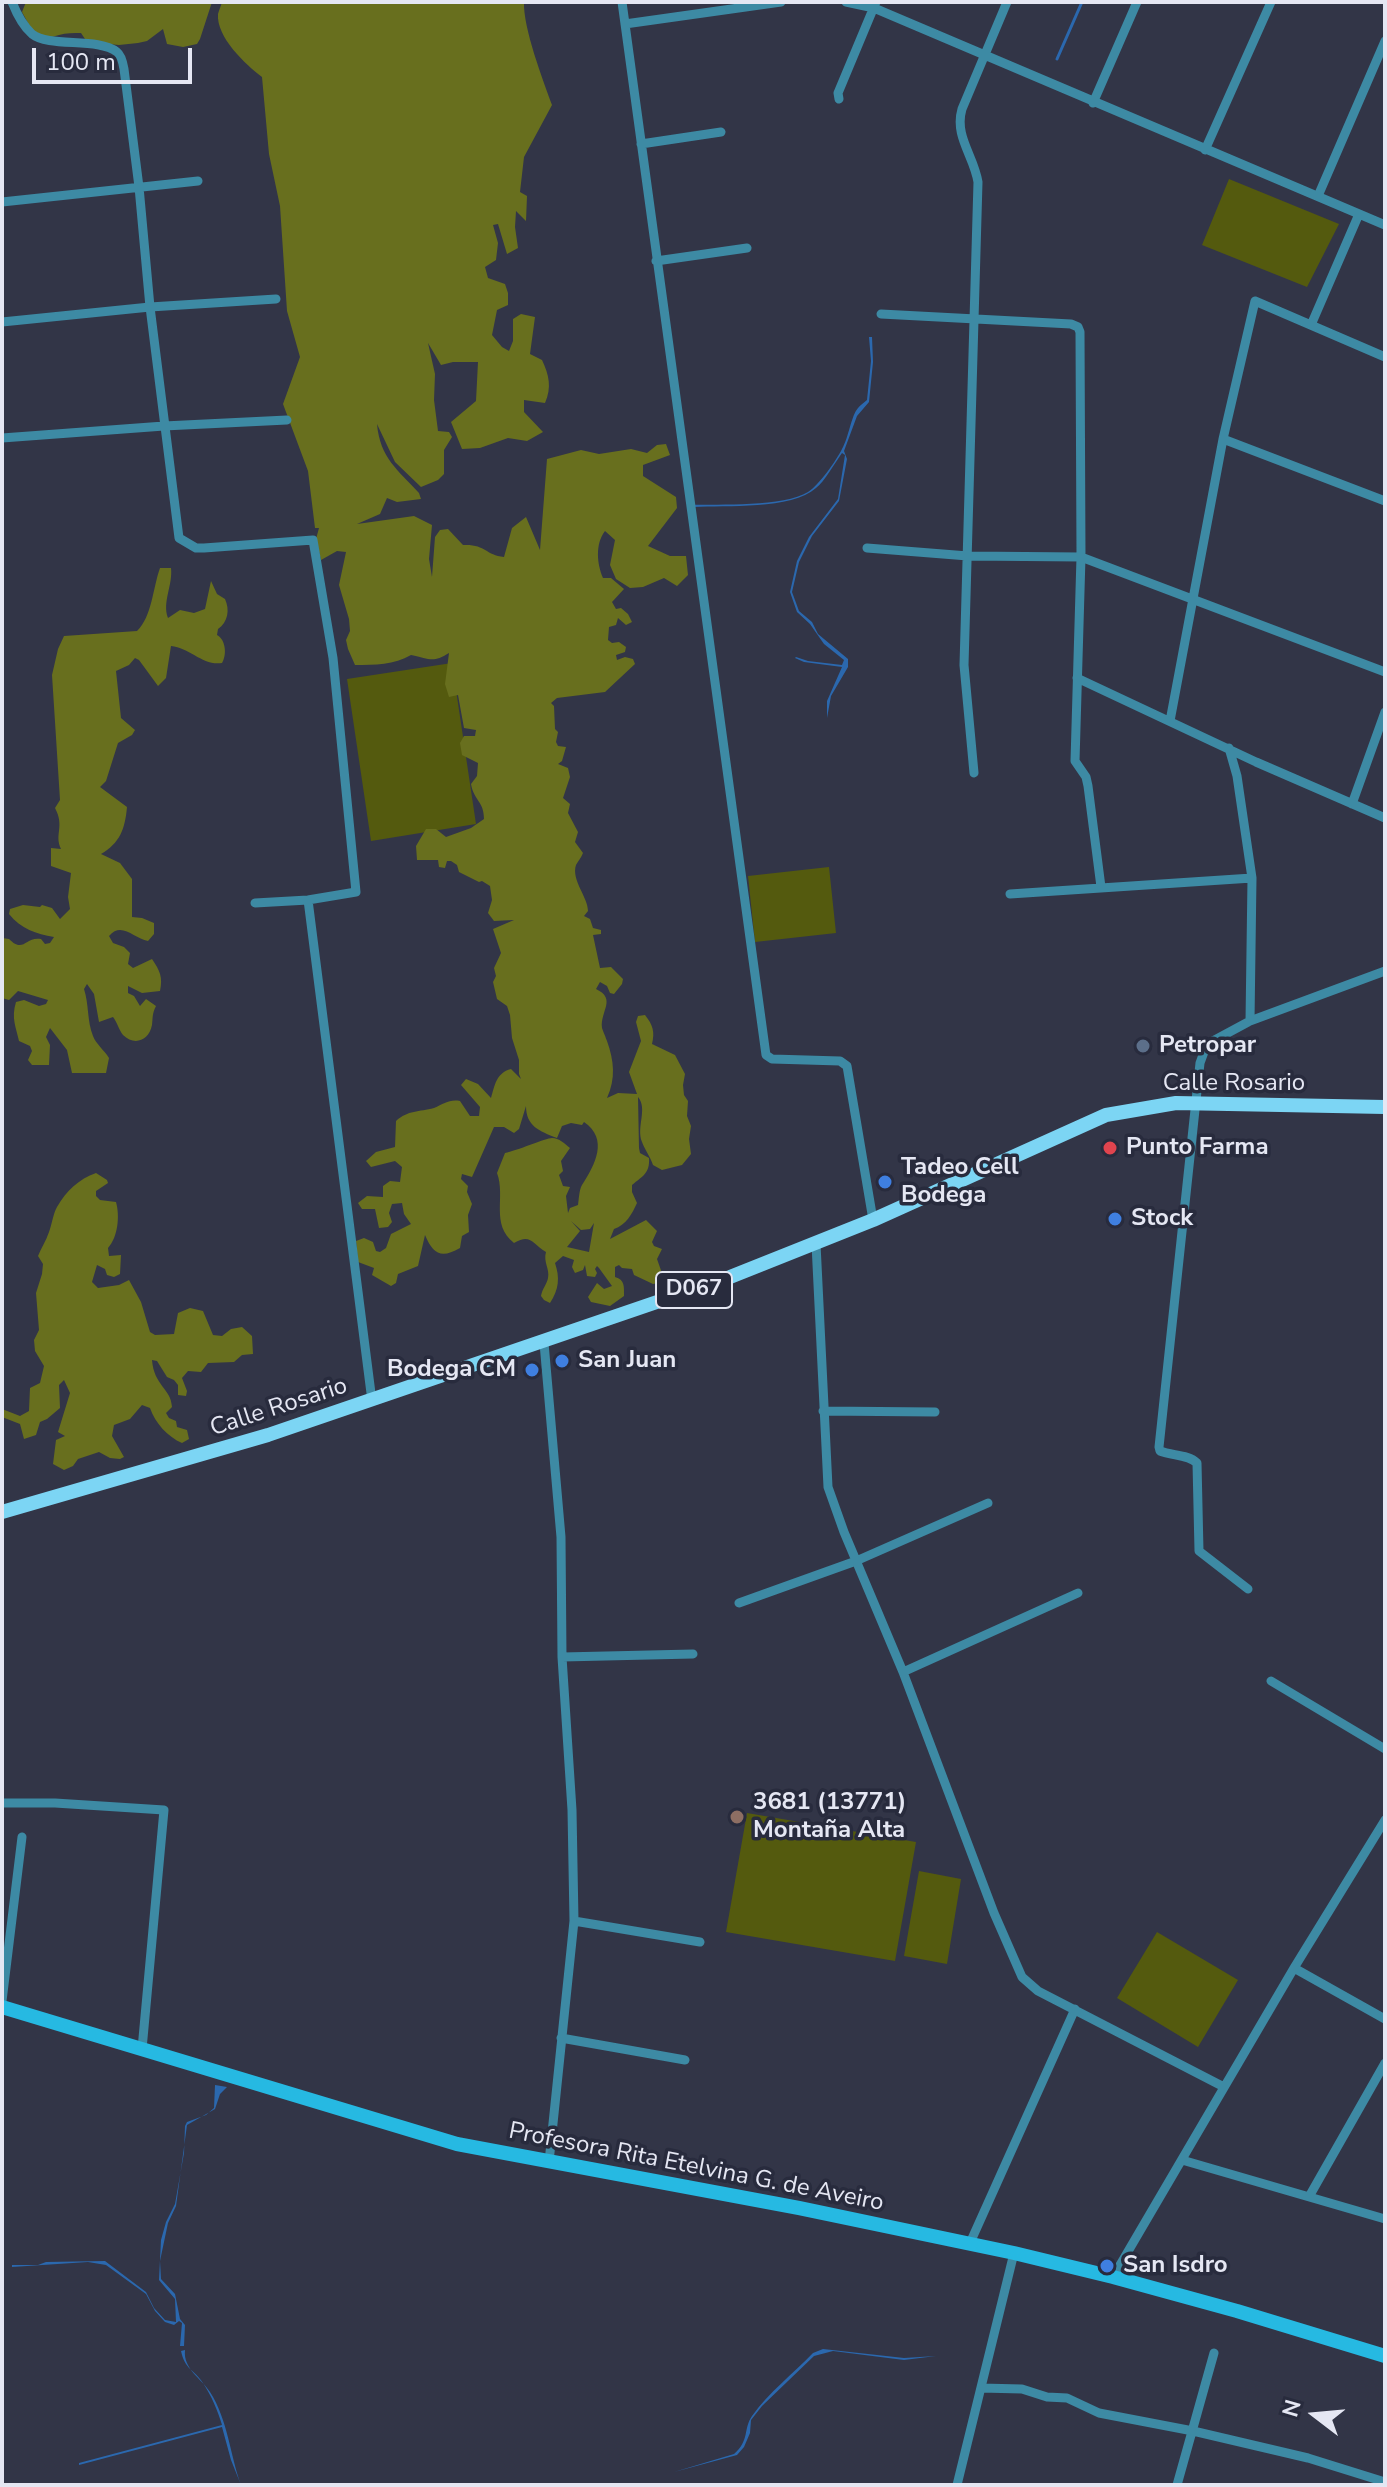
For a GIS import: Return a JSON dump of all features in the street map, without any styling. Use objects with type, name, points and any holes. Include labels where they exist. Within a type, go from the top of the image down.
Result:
[{"type":"main road","name":"Calle Rosario","points":[[2,1512],[268,1435],[730,1277],[873,1220],[1098,1118],[1121,1111],[1195,1104],[1385,1107]]},
{"type":"street","points":[[12,2],[33,35],[42,39],[89,44],[115,51],[120,56],[127,80],[150,307],[179,538],[196,548],[313,540],[333,658],[356,892],[308,900],[255,903]]},
{"type":"street","points":[[622,2],[766,1055],[772,1059],[840,1061],[847,1066],[873,1220]]},
{"type":"street","points":[[625,24],[781,2]]},
{"type":"street","points":[[846,2],[875,5],[1093,103],[1385,225]]},
{"type":"street","points":[[974,773],[964,665],[978,182],[975,164],[959,128],[962,109],[1007,2]]},
{"type":"street","points":[[1093,103],[1137,2]]},
{"type":"street","points":[[1205,150],[1271,2]]},
{"type":"street","points":[[839,99],[838,93],[875,5]]},
{"type":"street","points":[[1318,196],[1385,41]]},
{"type":"street","points":[[641,144],[721,132]]},
{"type":"street","points":[[2,202],[198,181]]},
{"type":"street","points":[[1311,325],[1359,214]]},
{"type":"street","points":[[656,261],[747,248]]},
{"type":"street","points":[[2,322],[150,307],[276,299]]},
{"type":"street","points":[[1170,721],[1223,439],[1255,301],[1385,357]]},
{"type":"street","points":[[881,314],[1071,324],[1078,327],[1080,332],[1081,557],[1075,761],[1088,786],[1101,887]]},
{"type":"street","points":[[2,438],[287,420]]},
{"type":"street","points":[[1223,439],[1385,501]]},
{"type":"street","points":[[867,548],[968,556],[1081,557],[1385,672]]},
{"type":"street","points":[[1077,678],[1385,818]]},
{"type":"street","points":[[1352,804],[1385,712]]},
{"type":"street","points":[[1229,748],[1237,776],[1252,878],[1250,1021]]},
{"type":"street","points":[[1237,776],[1241,765],[1253,760]]},
{"type":"street","points":[[1010,894],[1252,878]]},
{"type":"street","points":[[308,900],[372,1401]]},
{"type":"street","points":[[1248,1589],[1199,1551],[1197,1463],[1194,1459],[1160,1451],[1159,1447],[1200,1063],[1211,1042],[1250,1021],[1385,971]]},
{"type":"street","points":[[816,1244],[828,1487],[1015,1963],[1028,1984],[1224,2087]]},
{"type":"street","points":[[544,1343],[558,1487],[574,1921],[549,2162]]},
{"type":"street","points":[[823,1411],[935,1412]]},
{"type":"street","points":[[739,1603],[856,1561],[988,1503]]},
{"type":"street","points":[[903,1672],[1078,1593]]},
{"type":"street","points":[[562,1657],[693,1654]]},
{"type":"street","points":[[1271,1681],[1385,1749]]},
{"type":"street","points":[[2,1803],[164,1810],[142,2049]]},
{"type":"street","points":[[1113,2277],[1294,1968],[1385,1820]]},
{"type":"street","points":[[2,2004],[22,1837]]},
{"type":"street","points":[[574,1921],[700,1942]]},
{"type":"street","points":[[1294,1968],[1385,2019]]},
{"type":"street","name":"Profesora Rita Etelvina G. de Aveiro","points":[[2,2004],[457,2144],[799,2208],[1014,2253],[1113,2277],[1385,2356]]},
{"type":"street","points":[[970,2243],[1075,2009]]},
{"type":"street","points":[[561,2038],[685,2060]]},
{"type":"street","points":[[1310,2195],[1385,2063]]},
{"type":"street","points":[[1182,2160],[1385,2219]]},
{"type":"street","points":[[957,2485],[1014,2253]]},
{"type":"street","points":[[1177,2485],[1214,2353]]},
{"type":"street","points":[[981,2388],[1022,2389],[1047,2397],[1067,2398],[1099,2413],[1308,2458],[1385,2482]]},
{"type":"green space","points":[[26,2],[212,2],[197,44],[183,47],[167,44],[163,29],[147,41],[119,45],[87,42],[81,33],[35,39],[27,35],[28,23],[22,12]]},
{"type":"green space","points":[[222,2],[524,2],[530,39],[552,105],[524,157],[520,192],[527,196],[526,221],[516,211],[518,248],[507,254],[498,224],[493,225],[498,243],[496,260],[485,267],[488,278],[505,284],[508,293],[508,305],[497,310],[492,335],[502,347],[509,351],[513,341],[513,319],[521,314],[535,317],[530,354],[542,360],[549,386],[545,403],[524,400],[524,412],[543,432],[527,441],[508,438],[480,448],[462,449],[451,422],[476,401],[478,362],[441,365],[428,343],[435,374],[438,431],[449,432],[452,437],[444,450],[444,474],[421,487],[395,462],[377,424],[386,455],[421,499],[397,502],[387,498],[380,514],[357,524],[414,516],[432,525],[429,559],[432,577],[435,537],[440,530],[448,529],[463,545],[476,546],[504,557],[512,528],[526,517],[540,550],[547,459],[581,450],[599,454],[631,449],[647,453],[657,445],[666,444],[670,455],[643,465],[643,476],[676,497],[677,508],[648,546],[670,556],[686,556],[688,575],[677,586],[664,578],[643,587],[630,588],[616,579],[610,565],[615,540],[605,531],[598,548],[601,572],[603,578],[611,578],[624,589],[612,602],[616,609],[621,608],[628,614],[632,622],[626,625],[618,618],[616,625],[609,627],[608,640],[626,647],[625,652],[616,655],[617,660],[625,657],[633,659],[635,664],[605,692],[557,698],[551,703],[558,732],[556,742],[558,746],[566,747],[558,764],[568,768],[570,777],[563,798],[570,804],[568,813],[578,832],[575,842],[583,853],[575,871],[588,911],[584,916],[590,919],[593,928],[601,930],[601,934],[593,935],[600,968],[611,967],[623,979],[614,994],[600,982],[596,989],[607,1001],[602,1028],[613,1070],[607,1098],[618,1093],[637,1094],[629,1072],[641,1041],[636,1022],[638,1016],[645,1015],[653,1029],[652,1044],[675,1055],[685,1074],[684,1095],[688,1101],[687,1116],[691,1126],[691,1154],[682,1165],[662,1170],[653,1165],[642,1142],[642,1107],[638,1097],[639,1148],[640,1153],[649,1158],[648,1167],[645,1174],[632,1185],[637,1203],[633,1211],[625,1222],[614,1229],[610,1239],[646,1220],[657,1231],[652,1242],[662,1249],[657,1259],[663,1276],[653,1284],[634,1275],[632,1269],[619,1265],[615,1267],[615,1277],[624,1286],[624,1296],[610,1306],[591,1302],[588,1297],[597,1283],[604,1289],[612,1286],[599,1268],[597,1266],[595,1269],[595,1277],[587,1276],[585,1265],[583,1270],[575,1273],[572,1267],[574,1260],[563,1256],[555,1263],[558,1279],[555,1293],[550,1303],[544,1300],[541,1296],[548,1275],[546,1252],[528,1239],[514,1243],[502,1227],[497,1173],[505,1153],[552,1138],[570,1148],[561,1161],[563,1171],[559,1175],[563,1186],[570,1187],[566,1196],[568,1213],[570,1208],[578,1205],[581,1187],[597,1152],[596,1136],[584,1122],[582,1125],[571,1123],[562,1126],[557,1138],[531,1123],[526,1106],[519,1129],[514,1133],[504,1127],[494,1127],[472,1177],[462,1174],[461,1179],[468,1186],[472,1204],[468,1215],[469,1232],[462,1236],[460,1248],[438,1253],[425,1235],[418,1266],[398,1274],[396,1283],[391,1286],[372,1275],[374,1268],[358,1262],[356,1241],[364,1238],[373,1242],[376,1251],[380,1252],[386,1248],[391,1234],[411,1224],[404,1214],[402,1203],[392,1204],[389,1213],[392,1222],[388,1227],[379,1228],[375,1209],[362,1209],[358,1203],[367,1196],[383,1197],[383,1186],[390,1181],[400,1182],[402,1167],[395,1161],[371,1167],[366,1161],[376,1152],[395,1147],[396,1121],[409,1113],[453,1101],[460,1101],[470,1116],[479,1116],[480,1107],[461,1085],[466,1079],[478,1084],[491,1098],[502,1073],[511,1069],[521,1079],[510,1015],[507,1006],[497,999],[493,982],[496,976],[494,968],[501,953],[493,929],[514,920],[494,921],[488,913],[492,900],[490,886],[459,872],[457,865],[451,861],[447,861],[445,868],[439,867],[438,860],[417,860],[416,846],[426,829],[436,829],[446,837],[471,828],[484,819],[471,784],[477,776],[478,763],[462,755],[460,743],[464,736],[475,736],[476,730],[464,728],[458,695],[449,697],[445,684],[449,653],[435,659],[411,655],[391,663],[355,665],[348,649],[349,619],[339,585],[346,552],[337,551],[321,560],[316,539],[319,528],[315,528],[308,471],[283,404],[300,357],[287,311],[280,206],[269,154],[262,77],[241,58],[222,32],[218,14]],"holes":[[[571,1221],[581,1230],[590,1229],[594,1223],[589,1252],[567,1247],[580,1231]]]},
{"type":"green space","points":[[1229,179],[1339,224],[1307,287],[1202,245]]},
{"type":"green space","points":[[160,568],[171,568],[166,606],[168,618],[180,610],[194,613],[205,609],[211,581],[217,594],[225,599],[228,611],[217,635],[225,648],[222,663],[209,662],[171,646],[166,678],[158,686],[135,658],[116,671],[121,718],[135,730],[118,743],[106,781],[100,787],[127,807],[120,835],[101,854],[120,863],[132,879],[132,917],[154,923],[154,934],[148,941],[123,930],[109,936],[113,943],[130,953],[128,964],[133,968],[152,959],[159,971],[160,991],[142,993],[128,986],[128,993],[140,1006],[146,999],[156,1006],[152,1025],[148,1035],[136,1041],[123,1035],[113,1017],[99,1022],[94,994],[87,984],[84,989],[91,1030],[109,1058],[106,1073],[72,1073],[67,1050],[50,1028],[46,1037],[50,1045],[49,1065],[32,1065],[28,1060],[32,1051],[30,1046],[19,1041],[14,1022],[16,1002],[24,1000],[39,1006],[48,1000],[18,991],[9,1000],[2,998],[2,938],[21,945],[36,939],[50,943],[54,937],[24,927],[9,914],[10,909],[42,905],[52,908],[60,919],[70,909],[71,873],[51,866],[51,848],[61,849],[55,808],[60,800],[52,675],[58,649],[64,636],[137,631],[149,610]]},
{"type":"green space","points":[[452,663],[476,824],[371,841],[347,679]]},
{"type":"green space","points":[[829,867],[836,933],[755,942],[748,876]]},
{"type":"green space","points":[[96,1173],[108,1183],[96,1191],[96,1196],[100,1200],[116,1202],[117,1208],[117,1226],[108,1248],[109,1256],[121,1255],[120,1274],[114,1277],[107,1275],[105,1269],[97,1265],[92,1282],[98,1288],[129,1280],[141,1302],[150,1332],[155,1335],[174,1334],[178,1313],[190,1308],[203,1311],[213,1335],[222,1336],[231,1329],[242,1327],[252,1336],[253,1354],[242,1355],[234,1362],[208,1363],[201,1372],[188,1371],[182,1378],[186,1396],[178,1395],[178,1385],[167,1377],[157,1361],[152,1360],[156,1376],[171,1401],[172,1407],[166,1413],[176,1421],[177,1427],[187,1430],[189,1439],[182,1443],[172,1437],[159,1424],[150,1408],[142,1405],[130,1419],[114,1425],[112,1436],[124,1457],[110,1458],[99,1452],[78,1459],[73,1466],[64,1470],[53,1464],[56,1440],[65,1436],[58,1432],[70,1393],[64,1380],[59,1385],[60,1408],[40,1422],[36,1435],[24,1439],[20,1424],[2,1417],[2,1409],[20,1416],[29,1411],[30,1388],[40,1383],[44,1366],[35,1351],[34,1340],[39,1330],[36,1293],[43,1264],[38,1256],[61,1201],[79,1182]]},
{"type":"green space","points":[[747,1813],[916,1842],[895,1961],[726,1932]]},
{"type":"green space","points":[[919,1871],[961,1879],[947,1964],[904,1956]]},
{"type":"green space","points":[[1157,1932],[1238,1980],[1198,2047],[1117,1998]]},
{"type":"water","points":[[869,337],[872,337],[873,362],[869,402],[857,416],[844,451],[847,459],[839,501],[812,536],[799,562],[792,592],[799,611],[812,622],[818,634],[848,659],[848,667],[831,696],[827,718],[827,701],[842,667],[795,658],[842,665],[844,660],[824,644],[797,612],[790,592],[797,561],[809,537],[838,499],[845,455],[842,453],[816,488],[791,500],[740,506],[690,505],[784,500],[812,489],[836,460],[856,412],[867,400],[871,361]]},
{"type":"water","points":[[215,2085],[227,2087],[220,2094],[215,2109],[209,2113],[214,2108]]},
{"type":"water","points":[[202,2117],[187,2125],[184,2145],[187,2122]]},
{"type":"water","points":[[181,2173],[176,2206],[168,2223],[160,2261],[161,2279],[175,2294],[180,2319],[185,2325],[184,2346],[180,2346],[182,2323],[179,2321],[174,2325],[165,2322],[146,2294],[106,2265],[88,2262],[12,2267],[46,2262],[105,2261],[146,2292],[165,2320],[176,2322],[175,2299],[159,2280],[161,2240],[175,2204]]},
{"type":"water","points":[[823,2349],[904,2358],[936,2356],[904,2360],[833,2351],[814,2356],[751,2420],[750,2433],[737,2455],[674,2472],[734,2454],[742,2444],[749,2421],[759,2407],[813,2353]]},
{"type":"water","points":[[204,2384],[221,2414],[241,2485],[222,2427],[79,2465],[222,2425]]},
{"type":"waterway","points":[[1057,59],[1082,2]]},
{"type":"place","name":"Petropar","points":[[1143,1046]]},
{"type":"place","name":"Punto Farma","points":[[1110,1148]]},
{"type":"place","name":"Tadeo Cell Bodega","points":[[885,1182]]},
{"type":"place","name":"Stock","points":[[1115,1219]]},
{"type":"place","name":"San Juan","points":[[562,1361]]},
{"type":"place","name":"Bodega CM","points":[[532,1370]]},
{"type":"place","name":"3681 (13771) Montaña Alta","points":[[737,1817]]},
{"type":"place","name":"San Isdro","points":[[1107,2266]]}]
